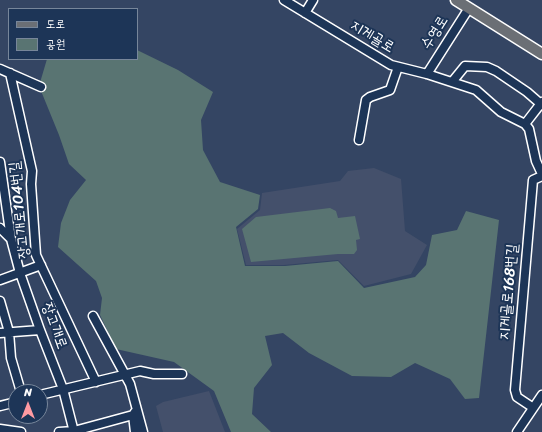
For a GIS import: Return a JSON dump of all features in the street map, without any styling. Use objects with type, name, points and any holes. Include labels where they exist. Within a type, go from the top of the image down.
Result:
[{"type":"main road","name":"수영로","points":[[456,0],[468,4],[542,48]]},
{"type":"main road","name":"수영로","points":[[468,4],[542,54]]},
{"type":"street","name":"지게골로","points":[[284,0],[391,65],[427,74],[476,90],[501,112],[525,124]]},
{"type":"street","points":[[305,13],[313,0]]},
{"type":"street","name":"수영로","points":[[427,74],[468,4]]},
{"type":"street","points":[[452,82],[465,66],[487,67],[496,71],[542,104],[525,124],[528,129],[536,161],[542,175]]},
{"type":"street","points":[[359,140],[366,100],[370,97],[390,90],[398,67]]},
{"type":"street","points":[[0,69],[41,87]]},
{"type":"street","name":"장고개로104번길","points":[[10,73],[32,171],[31,184],[36,255],[96,382]]},
{"type":"street","name":"장고개로","points":[[0,162],[11,239],[20,273],[63,389],[74,432]]},
{"type":"street","name":"지게골로168번길","points":[[532,408],[517,397],[515,390],[533,180],[542,175]]},
{"type":"street","points":[[1,230],[11,239]]},
{"type":"street","points":[[0,280],[41,266]]},
{"type":"street","points":[[0,301],[9,332],[11,358],[19,384]]},
{"type":"street","points":[[93,316],[130,384],[135,432]]},
{"type":"street","points":[[0,333],[40,330]]},
{"type":"street","points":[[48,393],[140,371],[154,374],[182,374]]},
{"type":"street","points":[[517,432],[542,394]]},
{"type":"street","points":[[59,432],[74,432],[134,412]]},
{"type":"street","points":[[134,412],[143,432]]},
{"type":"street","points":[[0,429],[22,432]]},
{"type":"shaded area","points":[[374,168],[401,179],[405,231],[427,245],[411,274],[364,286],[338,260],[284,265],[246,265],[237,229],[260,210],[262,193],[340,181],[348,171]]},
{"type":"shaded area","points":[[209,391],[225,432],[163,432],[156,406],[163,402]]},
{"type":"green space","points":[[138,50],[178,70],[213,92],[201,120],[203,150],[220,182],[260,195],[258,209],[236,227],[245,266],[285,266],[338,261],[364,288],[415,277],[426,265],[432,235],[457,230],[466,211],[499,220],[479,398],[465,399],[450,379],[415,363],[391,377],[352,376],[309,353],[283,333],[265,336],[272,365],[254,388],[252,414],[271,432],[231,432],[214,391],[174,362],[116,349],[100,315],[102,298],[96,281],[58,247],[61,223],[70,200],[86,180],[69,164],[39,86],[47,60],[138,60]]},
{"type":"green space","points":[[330,208],[336,211],[338,218],[355,216],[360,239],[356,240],[357,250],[354,254],[338,254],[251,262],[242,229],[256,217]]}]
